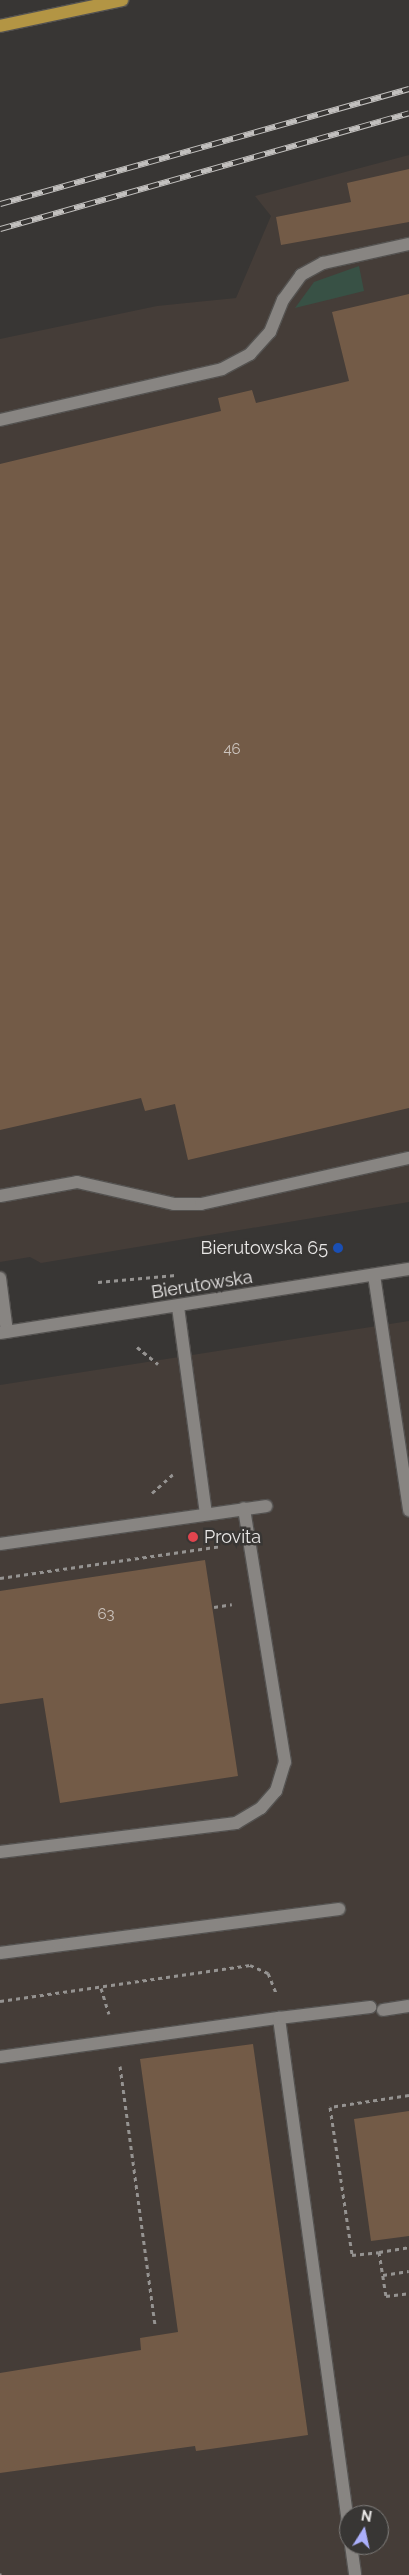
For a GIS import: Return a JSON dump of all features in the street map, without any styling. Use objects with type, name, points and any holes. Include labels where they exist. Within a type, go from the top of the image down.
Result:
[{"type":"main road","points":[[0,26],[122,0]]},
{"type":"street","points":[[0,420],[222,369],[250,354],[270,332],[283,300],[300,275],[323,263],[409,244]]},
{"type":"street","points":[[0,1196],[77,1182],[174,1204],[201,1204],[409,1158]]},
{"type":"street","name":"Bierutowska","points":[[4,1333],[409,1269]]},
{"type":"street","points":[[374,1275],[409,1510]]},
{"type":"street","points":[[0,1278],[4,1333]]},
{"type":"street","points":[[178,1307],[206,1513]]},
{"type":"street","points":[[0,1544],[152,1520],[266,1506]]},
{"type":"street","points":[[0,1852],[236,1823],[261,1808],[276,1791],[285,1762],[244,1508]]},
{"type":"street","points":[[0,1953],[339,1908]]},
{"type":"street","points":[[383,2010],[409,2006]]},
{"type":"street","points":[[0,2057],[370,2007]]},
{"type":"street","points":[[279,2018],[346,2505]]},
{"type":"street","points":[[352,2555],[355,2575]]},
{"type":"path","points":[[137,1347],[162,1371]]},
{"type":"path","points":[[160,1553],[148,1496],[165,1485],[176,1466]]},
{"type":"path","points":[[0,1578],[160,1553],[213,1546],[227,1547]]},
{"type":"path","points":[[0,2001],[101,1988],[250,1965],[268,1973],[274,1982],[279,2018]]},
{"type":"path","points":[[101,1988],[117,2040],[155,2326]]},
{"type":"path","points":[[409,2095],[330,2107],[352,2256],[409,2247]]},
{"type":"path","points":[[379,2252],[386,2296],[409,2293]]},
{"type":"path","points":[[383,2275],[409,2271]]},
{"type":"shaded area","points":[[409,155],[409,1202],[41,1263],[30,1257],[0,1262],[0,339],[157,306],[236,298],[271,216],[255,196]]},
{"type":"shaded area","points":[[409,1321],[409,2575],[0,2575],[0,1385]]},
{"type":"green space","points":[[359,266],[364,291],[295,308],[314,282]]},
{"type":"building","points":[[409,169],[409,222],[281,245],[276,217],[351,202],[347,183]]},
{"type":"building","points":[[409,294],[409,1108],[188,1160],[175,1104],[145,1111],[141,1098],[0,1130],[0,464],[221,411],[218,398],[252,390],[256,403],[349,381],[332,312]]},
{"type":"building","points":[[205,1560],[238,1776],[60,1803],[43,1698],[0,1704],[0,1591]]},
{"type":"building","points":[[253,2044],[308,2435],[196,2451],[195,2446],[0,2473],[0,2373],[141,2350],[140,2338],[178,2332],[140,2059]]},
{"type":"building","points":[[409,2111],[409,2236],[371,2241],[354,2119]]},
{"type":"railway","points":[[0,204],[409,89]]},
{"type":"railway","points":[[0,229],[409,113]]},
{"type":"place","name":"Bierutowska 65","points":[[338,1248]]},
{"type":"place","name":"Provita","points":[[193,1537]]}]
